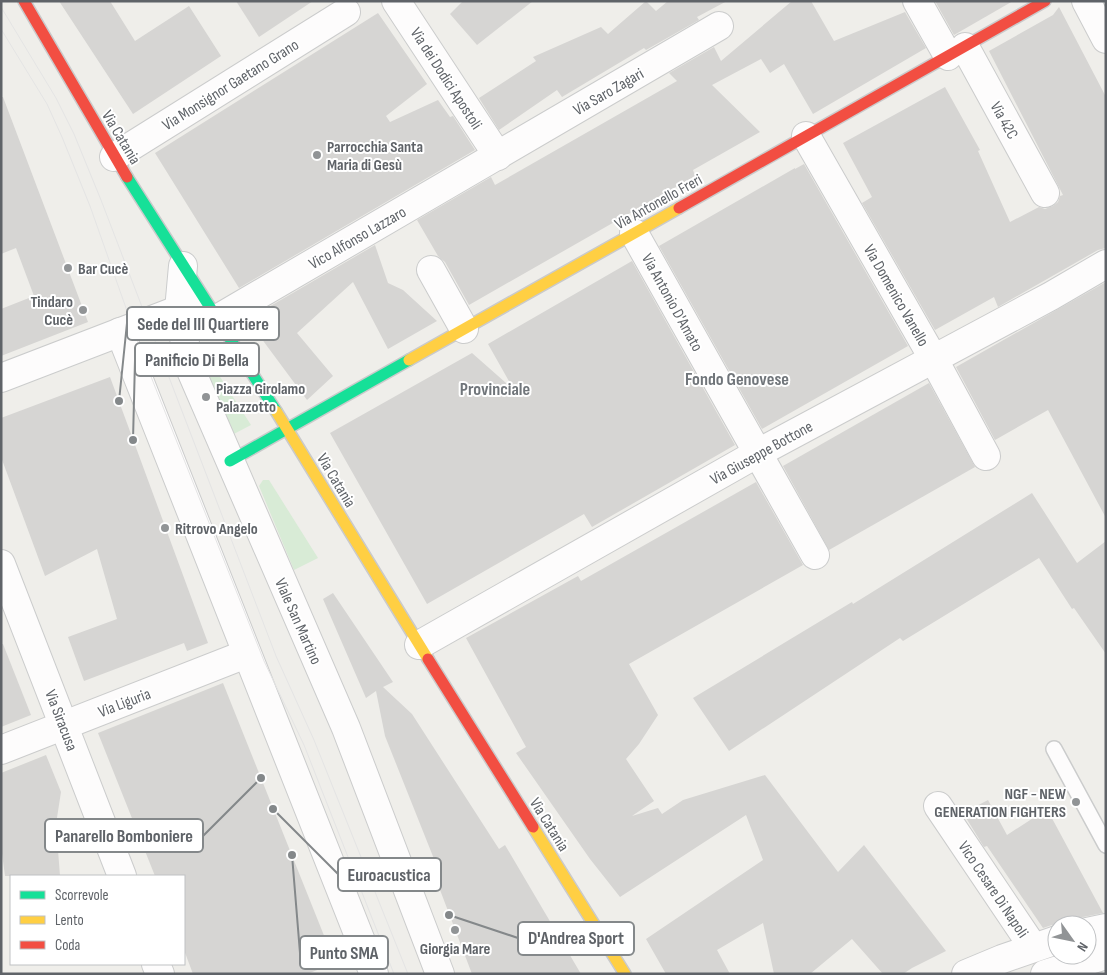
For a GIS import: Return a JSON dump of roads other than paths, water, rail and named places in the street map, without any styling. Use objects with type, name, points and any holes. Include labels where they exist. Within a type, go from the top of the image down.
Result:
[{"type":"main road","name":"Via Catania","points":[[24,1],[114,157],[287,428],[624,974]]},
{"type":"main road","name":"Via Antonello Freri","points":[[230,461],[1045,1]]},
{"type":"street","name":"Via dei Dodici Apostoli","points":[[396,1],[498,156]]},
{"type":"street","name":"Via 42C","points":[[917,1],[956,51],[1045,193]]},
{"type":"street","points":[[1086,1],[1106,39]]},
{"type":"street","name":"Via Monsignor Gaetano Grano","points":[[114,157],[346,12]]},
{"type":"street","name":"Via Saro Zagari","points":[[498,156],[719,26]]},
{"type":"street","name":"Via Domenico Vanello","points":[[806,136],[933,358],[986,456]]},
{"type":"street","name":"Vico Alfonso Lazzaro","points":[[1,378],[179,310],[211,309],[498,156]]},
{"type":"street","name":"Via Antonio D'Amato","points":[[634,232],[815,555]]},
{"type":"street","name":"Via Giuseppe Bottone","points":[[419,644],[758,453],[1051,296],[1106,264]]},
{"type":"street","name":"Viale San Martino","points":[[184,266],[179,310],[189,366],[346,728],[440,974]]},
{"type":"street","points":[[431,270],[464,329]]},
{"type":"street","points":[[120,332],[374,974]]},
{"type":"street","name":"Via Siracusa","points":[[1,564],[122,875]]},
{"type":"street","name":"Via Liguria","points":[[1,750],[246,654]]},
{"type":"street","name":"Vico Cesare Di Napoli","points":[[938,806],[1045,944]]},
{"type":"street","points":[[966,974],[1045,944]]},
{"type":"street","points":[[1045,974],[1106,955]]},
{"type":"lane","points":[[1054,749],[1106,845]]},
{"type":"tram line","points":[[1,7],[56,98],[74,134],[276,656],[314,740],[408,974]]},
{"type":"tram line","points":[[1,29],[47,104],[62,137],[90,206],[144,359],[264,661],[304,745],[394,974]]},
{"type":"place","name":"Parrocchia Santa Maria di Gesù","points":[[317,155]]},
{"type":"place","name":"Bar Cucè","points":[[68,268]]},
{"type":"place","name":"Tindaro Cucè","points":[[83,310]]},
{"type":"place","name":"Piazza Girolamo Palazzotto","points":[[206,397]]},
{"type":"place","name":"Sede del III Quartiere","points":[[119,401]]},
{"type":"place","name":"Panificio Di Bella","points":[[133,440]]},
{"type":"place","name":"Ritrovo Angelo","points":[[165,528]]},
{"type":"place","name":"Panarello Bomboniere","points":[[261,778]]},
{"type":"place","name":"NGF - NEW GENERATION FIGHTERS","points":[[1076,802]]},
{"type":"place","name":"Euroacustica","points":[[273,809]]},
{"type":"place","name":"Punto SMA","points":[[292,855]]},
{"type":"place","name":"D'Andrea Sport","points":[[449,915]]},
{"type":"place","name":"Giorgia Mare","points":[[455,930]]},
{"type":"district","name":"Fondo Genovese","points":[[737,379]]},
{"type":"district","name":"Provinciale","points":[[495,389]]}]
